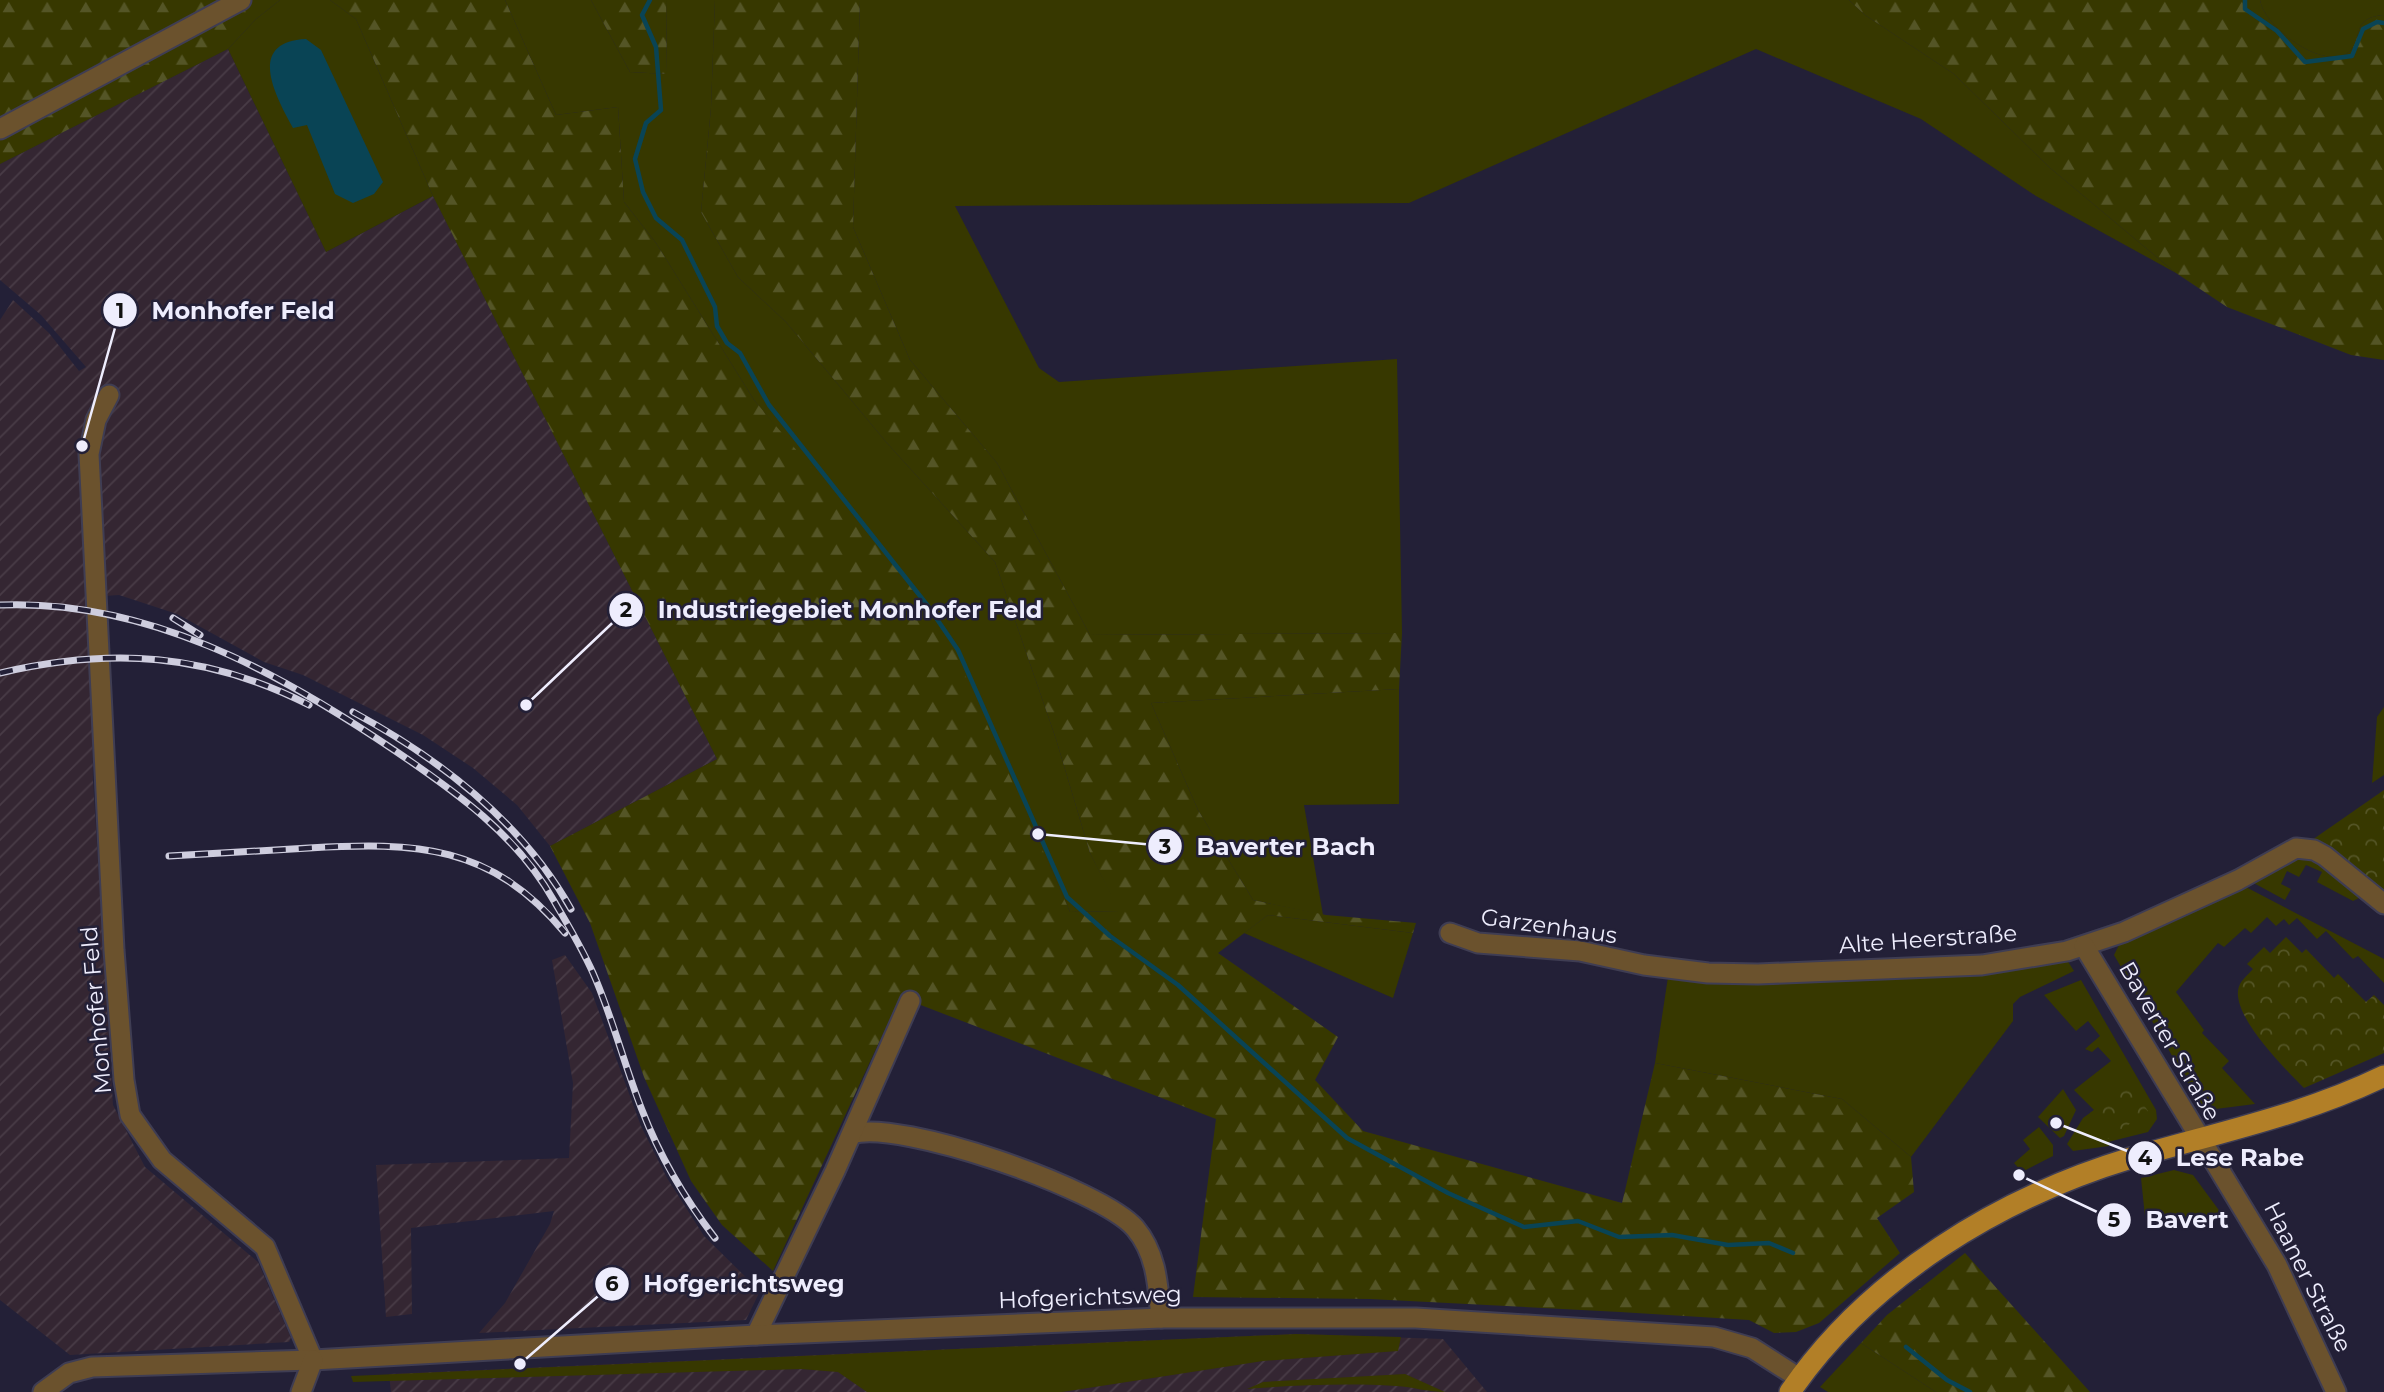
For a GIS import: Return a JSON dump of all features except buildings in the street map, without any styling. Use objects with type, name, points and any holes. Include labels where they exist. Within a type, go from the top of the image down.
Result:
[{"type":"main road","points":[[2200,1139],[2332,1100],[2384,1076]]},
{"type":"main road","name":"Baverter Straße","points":[[1795,1385],[1873,1300],[1928,1255],[1971,1227],[2058,1184],[2200,1139]]},
{"type":"street","points":[[0,129],[241,0]]},
{"type":"street","name":"Monhofer Feld","points":[[109,395],[96,420],[89,454],[114,950],[124,1080],[130,1115],[147,1143],[162,1160],[265,1247],[313,1360]]},
{"type":"street","name":"Alte Heerstraße","points":[[1644,965],[1708,973],[1758,974],[1982,965],[2084,946],[2182,906],[2296,848],[2314,850],[2325,856],[2384,904]]},
{"type":"street","name":"Garzenhaus","points":[[1450,933],[1478,943],[1580,951],[1644,965]]},
{"type":"street","name":"Baverter Straße","points":[[2084,946],[2200,1139]]},
{"type":"street","points":[[756,1335],[852,1134],[910,1001]]},
{"type":"street","points":[[852,1134],[874,1131],[979,1155],[1055,1182],[1115,1211],[1135,1228],[1150,1253],[1156,1273],[1161,1318]]},
{"type":"street","name":"Haaner Straße","points":[[2200,1139],[2277,1265],[2336,1392]]},
{"type":"street","name":"Hofgerichtsweg","points":[[43,1392],[61,1377],[92,1367],[313,1360],[756,1335],[1161,1318],[1416,1318],[1714,1337],[1752,1348],[1795,1385]]},
{"type":"street","points":[[301,1392],[313,1360]]},
{"type":"shaded area","points":[[228,49],[326,252],[433,196],[717,759],[550,846],[517,805],[473,768],[423,735],[303,675],[264,662],[177,614],[119,595],[90,597],[93,780],[113,1105],[145,1167],[258,1262],[291,1338],[289,1342],[70,1355],[0,1300],[0,320],[13,300],[49,333],[79,371],[86,367],[41,315],[0,280],[0,164]]},
{"type":"shaded area","points":[[565,955],[592,993],[641,1126],[667,1178],[704,1236],[760,1291],[746,1320],[479,1333],[505,1303],[550,1224],[554,1211],[411,1228],[412,1314],[386,1317],[376,1165],[569,1158],[573,1083],[552,960]]},
{"type":"shaded area","points":[[1296,1334],[1443,1339],[1487,1392],[391,1392],[389,1374]]},
{"type":"green space","points":[[0,0],[280,0],[256,19],[228,49],[0,164]]},
{"type":"green space","points":[[280,0],[330,0],[356,19],[433,196],[326,252],[228,49],[256,19]]},
{"type":"green space","points":[[330,0],[505,0],[556,115],[618,107],[624,202],[656,243],[754,400],[941,621],[1070,912],[1119,911],[1090,853],[1056,739],[995,562],[887,443],[786,322],[738,277],[701,212],[711,108],[715,0],[860,0],[853,227],[910,360],[997,463],[1090,635],[1402,633],[1399,689],[1151,703],[1198,810],[1253,900],[1326,915],[1416,923],[1413,933],[1268,915],[1218,953],[1338,1037],[1315,1080],[1363,1131],[1622,1203],[1655,1063],[1842,1099],[1911,1157],[1914,1192],[1877,1218],[1900,1253],[1819,1323],[1796,1332],[1774,1333],[1749,1320],[1620,1312],[1370,1299],[1193,1297],[1216,1119],[900,997],[773,1271],[722,1225],[691,1181],[644,1077],[590,923],[550,846],[717,759],[433,196],[356,19]]},
{"type":"green space","points":[[505,0],[591,0],[630,72],[667,74],[666,0],[715,0],[711,108],[701,212],[738,277],[786,322],[887,443],[995,562],[1056,739],[1090,853],[1120,911],[1070,912],[1007,772],[833,496],[754,400],[656,243],[624,202],[618,107],[556,115]]},
{"type":"green space","points":[[591,0],[666,0],[667,74],[630,72]]},
{"type":"green space","points":[[860,0],[1849,0],[1865,15],[1954,74],[2049,167],[2176,273],[2036,196],[1921,119],[1756,49],[1409,203],[955,206],[1039,368],[1059,382],[1397,359],[1402,633],[1090,635],[997,463],[910,360],[853,227]]},
{"type":"green space","points":[[1849,0],[2260,0],[2271,22],[2282,33],[2308,50],[2335,57],[2352,49],[2365,21],[2384,15],[2384,360],[2351,355],[2227,307],[2176,273],[2049,167],[1954,74],[1865,15]]},
{"type":"green space","points":[[2260,0],[2384,0],[2384,15],[2365,21],[2352,49],[2335,57],[2308,50],[2282,33],[2271,22]]},
{"type":"green space","points":[[1399,689],[1399,804],[1304,805],[1323,915],[1253,900],[1198,810],[1151,703]]},
{"type":"green space","points":[[2384,707],[2384,775],[2372,783],[2377,717]]},
{"type":"green space","points":[[2384,790],[2384,897],[2312,840]]},
{"type":"green space","points":[[2308,855],[2322,862],[2363,896],[2353,901],[2317,882],[2322,872],[2306,865],[2299,877],[2287,871],[2281,884],[2291,889],[2285,900],[2250,881],[2282,860]]},
{"type":"green space","points":[[2242,885],[2384,959],[2384,983],[2358,956],[2353,959],[2326,931],[2317,939],[2297,918],[2289,925],[2284,919],[2276,926],[2267,917],[2251,933],[2245,928],[2224,947],[2218,943],[2176,992],[2204,1030],[2202,1033],[2229,1061],[2222,1068],[2255,1104],[2208,1110],[2201,1106],[2114,955],[2120,943]]},
{"type":"green space","points":[[1268,915],[1413,933],[1393,998],[1244,933]]},
{"type":"green space","points":[[2286,937],[2302,953],[2306,949],[2334,978],[2338,974],[2366,1002],[2374,995],[2384,1005],[2384,1053],[2304,1088],[2263,1043],[2244,1015],[2239,1002],[2240,984],[2253,969],[2247,964],[2264,947],[2270,953]]},
{"type":"green space","points":[[2067,960],[2074,971],[2020,997],[2013,1004],[2013,1021],[1911,1157],[1842,1099],[1655,1063],[1668,977]]},
{"type":"green space","points":[[2081,980],[2156,1110],[2157,1119],[2148,1132],[2108,1142],[2109,1146],[2073,1151],[2067,1144],[2083,1118],[2094,1110],[2074,1090],[2111,1061],[2098,1047],[2092,1052],[2085,1049],[2100,1036],[2088,1021],[2076,1031],[2044,995]]},
{"type":"green space","points":[[2130,1085],[2148,1111],[2108,1139],[2090,1113]]},
{"type":"green space","points":[[2063,1089],[2076,1110],[2064,1136],[2060,1138],[2038,1117]]},
{"type":"green space","points":[[2039,1127],[2053,1145],[2053,1156],[2022,1172],[2014,1163],[2030,1149],[2023,1140]]},
{"type":"green space","points":[[2174,1170],[2193,1175],[2221,1213],[2146,1226],[2141,1178]]},
{"type":"green space","points":[[1965,1253],[2090,1392],[1936,1392],[1861,1343],[1887,1315]]},
{"type":"green space","points":[[1296,1334],[1401,1337],[1398,1351],[1263,1361],[1062,1392],[867,1392],[838,1372],[801,1369],[353,1382],[351,1376]]},
{"type":"green space","points":[[1861,1343],[1936,1392],[1828,1392],[1820,1387]]},
{"type":"green space","points":[[1405,1374],[1445,1392],[1359,1385],[1247,1389],[1263,1382]]},
{"type":"water","points":[[306,39],[321,50],[383,182],[374,194],[353,203],[335,194],[307,125],[293,128],[273,86],[271,60],[276,50],[287,42]]},
{"type":"waterway","points":[[650,0],[642,15],[656,47],[661,110],[646,123],[635,159],[643,192],[656,218],[682,240],[715,307],[717,326],[727,343],[740,353],[769,405],[928,606],[958,650],[1067,897],[1110,936],[1178,985],[1347,1138],[1448,1193],[1524,1227],[1578,1221],[1619,1237],[1672,1235],[1728,1245],[1769,1243],[1793,1253]]},
{"type":"waterway","points":[[2245,0],[2245,9],[2277,31],[2305,62],[2352,56],[2363,29],[2377,22],[2384,23]]},
{"type":"waterway","points":[[1906,1347],[1947,1380],[1970,1392]]},
{"type":"railway","points":[[0,605],[54,606],[107,614],[158,627],[208,646],[304,693],[394,750],[483,816],[522,855],[539,877],[576,940],[592,970],[649,1127],[683,1193],[715,1238]]},
{"type":"railway","points":[[173,618],[200,635]]},
{"type":"railway","points":[[0,673],[81,660],[158,660],[233,674],[309,705]]},
{"type":"railway","points":[[353,712],[417,750],[476,796],[528,848],[571,909]]},
{"type":"railway","points":[[169,856],[348,846],[418,849],[449,855],[480,865],[509,881],[537,904],[565,933]]},
{"type":"place","name":"Monhofer Feld","points":[[82,446]]},
{"type":"place","name":"Industriegebiet Monhofer Feld","points":[[526,705]]},
{"type":"place","name":"Baverter Bach","points":[[1038,834]]},
{"type":"place","name":"Lese Rabe","points":[[2056,1123]]},
{"type":"place","name":"Bavert","points":[[2019,1175]]},
{"type":"place","name":"Hofgerichtsweg","points":[[520,1364]]}]
